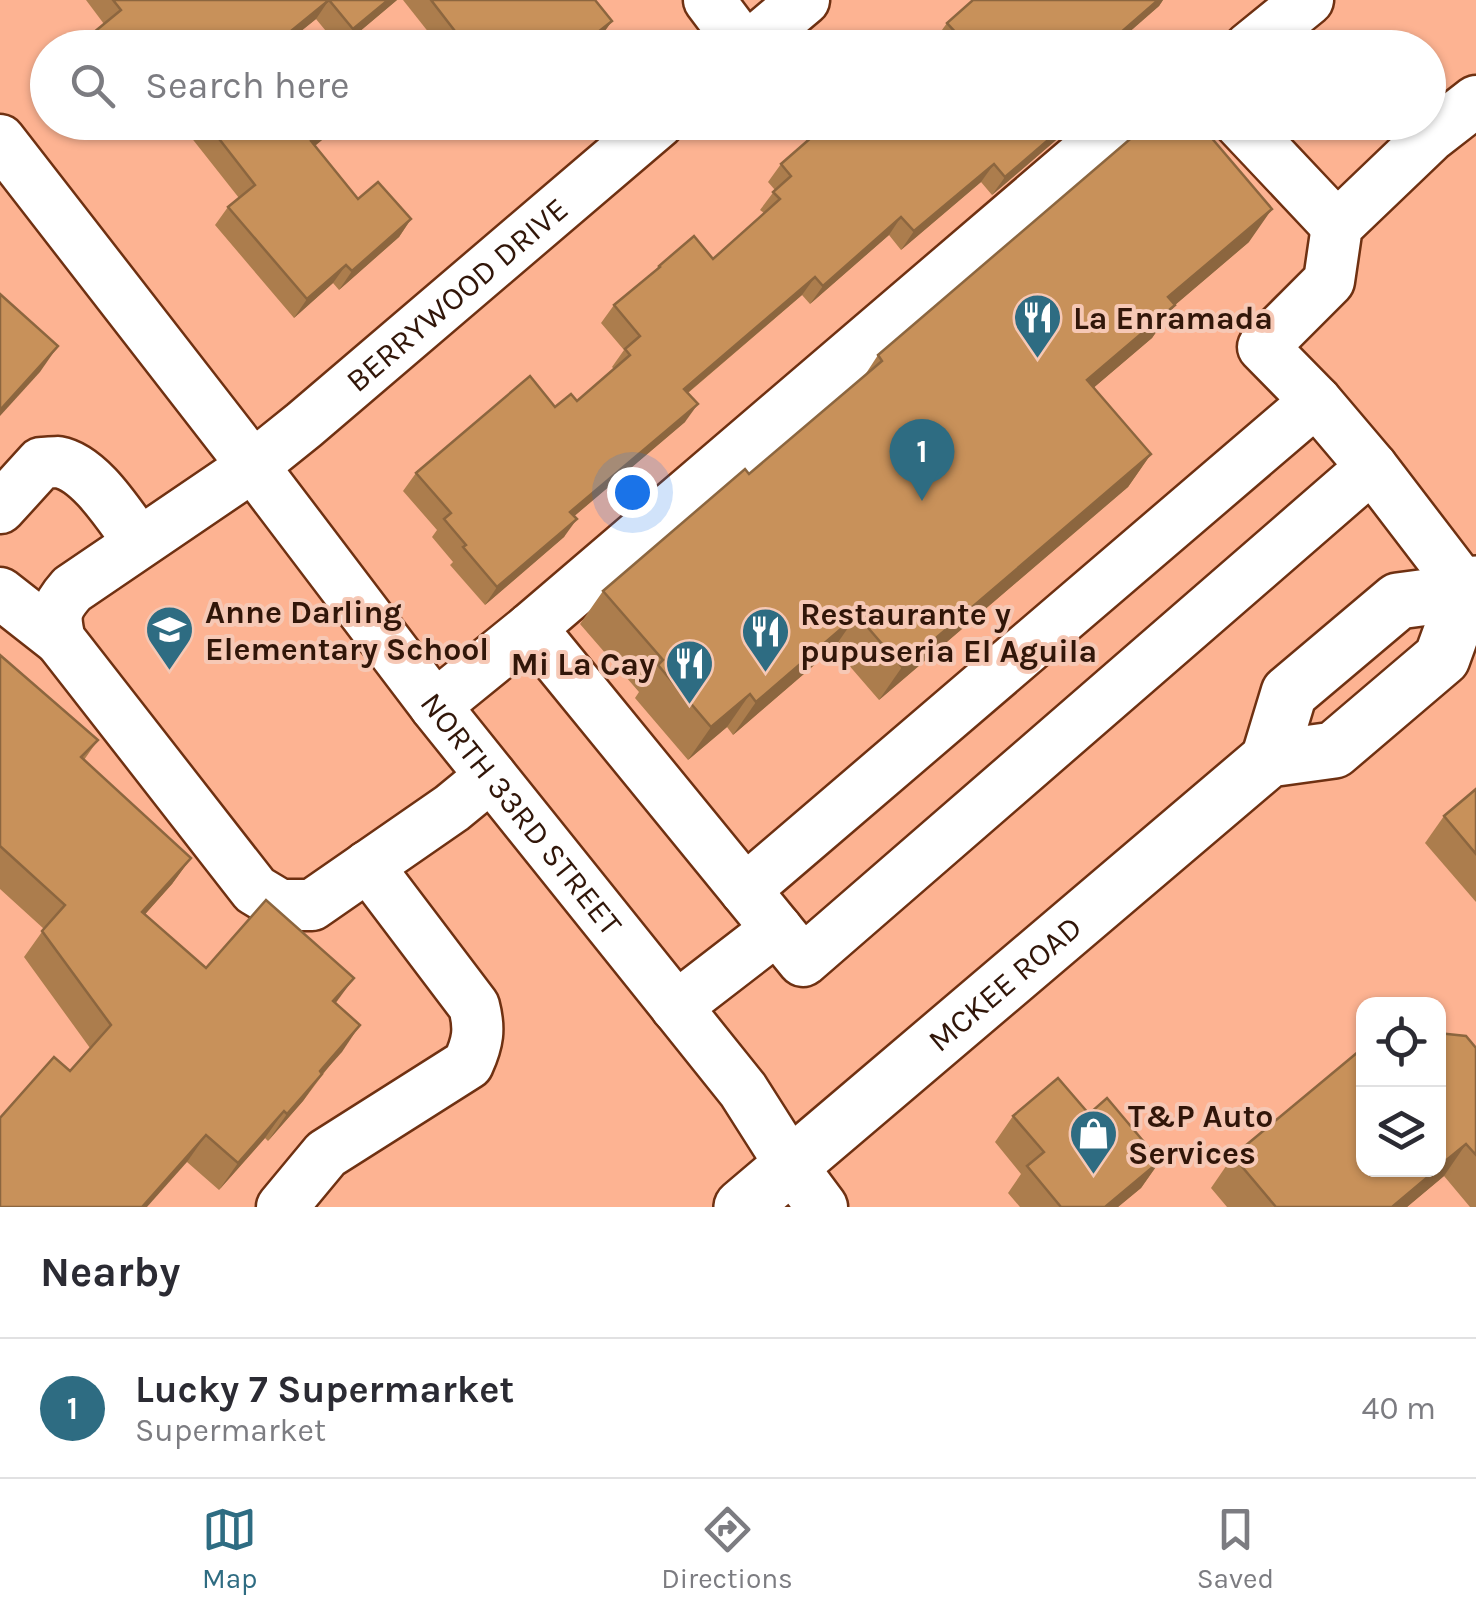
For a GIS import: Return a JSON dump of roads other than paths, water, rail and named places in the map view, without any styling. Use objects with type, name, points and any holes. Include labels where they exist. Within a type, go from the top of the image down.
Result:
[{"type":"main road","points":[[1473,593],[1442,658],[1334,750],[1269,759],[1289,693],[1398,601],[1473,593]]},
{"type":"main road","name":"MCKEE ROAD","points":[[742,1207],[1269,759]]},
{"type":"street","points":[[709,0],[732,30]]},
{"type":"street","points":[[768,30],[804,0]]},
{"type":"street","points":[[1271,30],[1308,0]]},
{"type":"street","points":[[1446,125],[1476,102]]},
{"type":"street","name":"NORTH 33RD STREET","points":[[0,140],[435,706],[743,1090],[822,1207]]},
{"type":"street","name":"BERRYWOOD DRIVE","points":[[60,640],[58,604],[72,589],[253,466],[638,140]]},
{"type":"street","points":[[435,706],[1101,140]]},
{"type":"street","points":[[1256,140],[1337,226]]},
{"type":"street","points":[[1428,140],[1337,226],[1329,281],[1263,347],[1372,467],[1473,593]]},
{"type":"street","points":[[746,890],[1316,402]]},
{"type":"street","points":[[0,508],[42,463],[57,462],[74,468],[98,488],[139,542]]},
{"type":"street","points":[[531,628],[803,961],[1372,467]]},
{"type":"street","points":[[0,593],[60,640],[255,890],[280,905],[312,905],[452,808],[491,776]]},
{"type":"street","points":[[282,1207],[326,1154],[468,1064],[477,1044],[480,1027],[474,1006],[368,866]]},
{"type":"street","points":[[676,1007],[777,930]]},
{"type":"place","name":"La Enramada","points":[[1038,360]]},
{"type":"place","name":"Lucky 7 Supermarket","points":[[922,501]]},
{"type":"place","name":"Anne Darling Elementary School","points":[[170,672]]},
{"type":"place","name":"Restaurante y pupuseria El Aguila","points":[[765,674]]},
{"type":"place","name":"Mi La Cay","points":[[690,706]]},
{"type":"place","name":"T&P Auto Services","points":[[1093,1176]]}]
